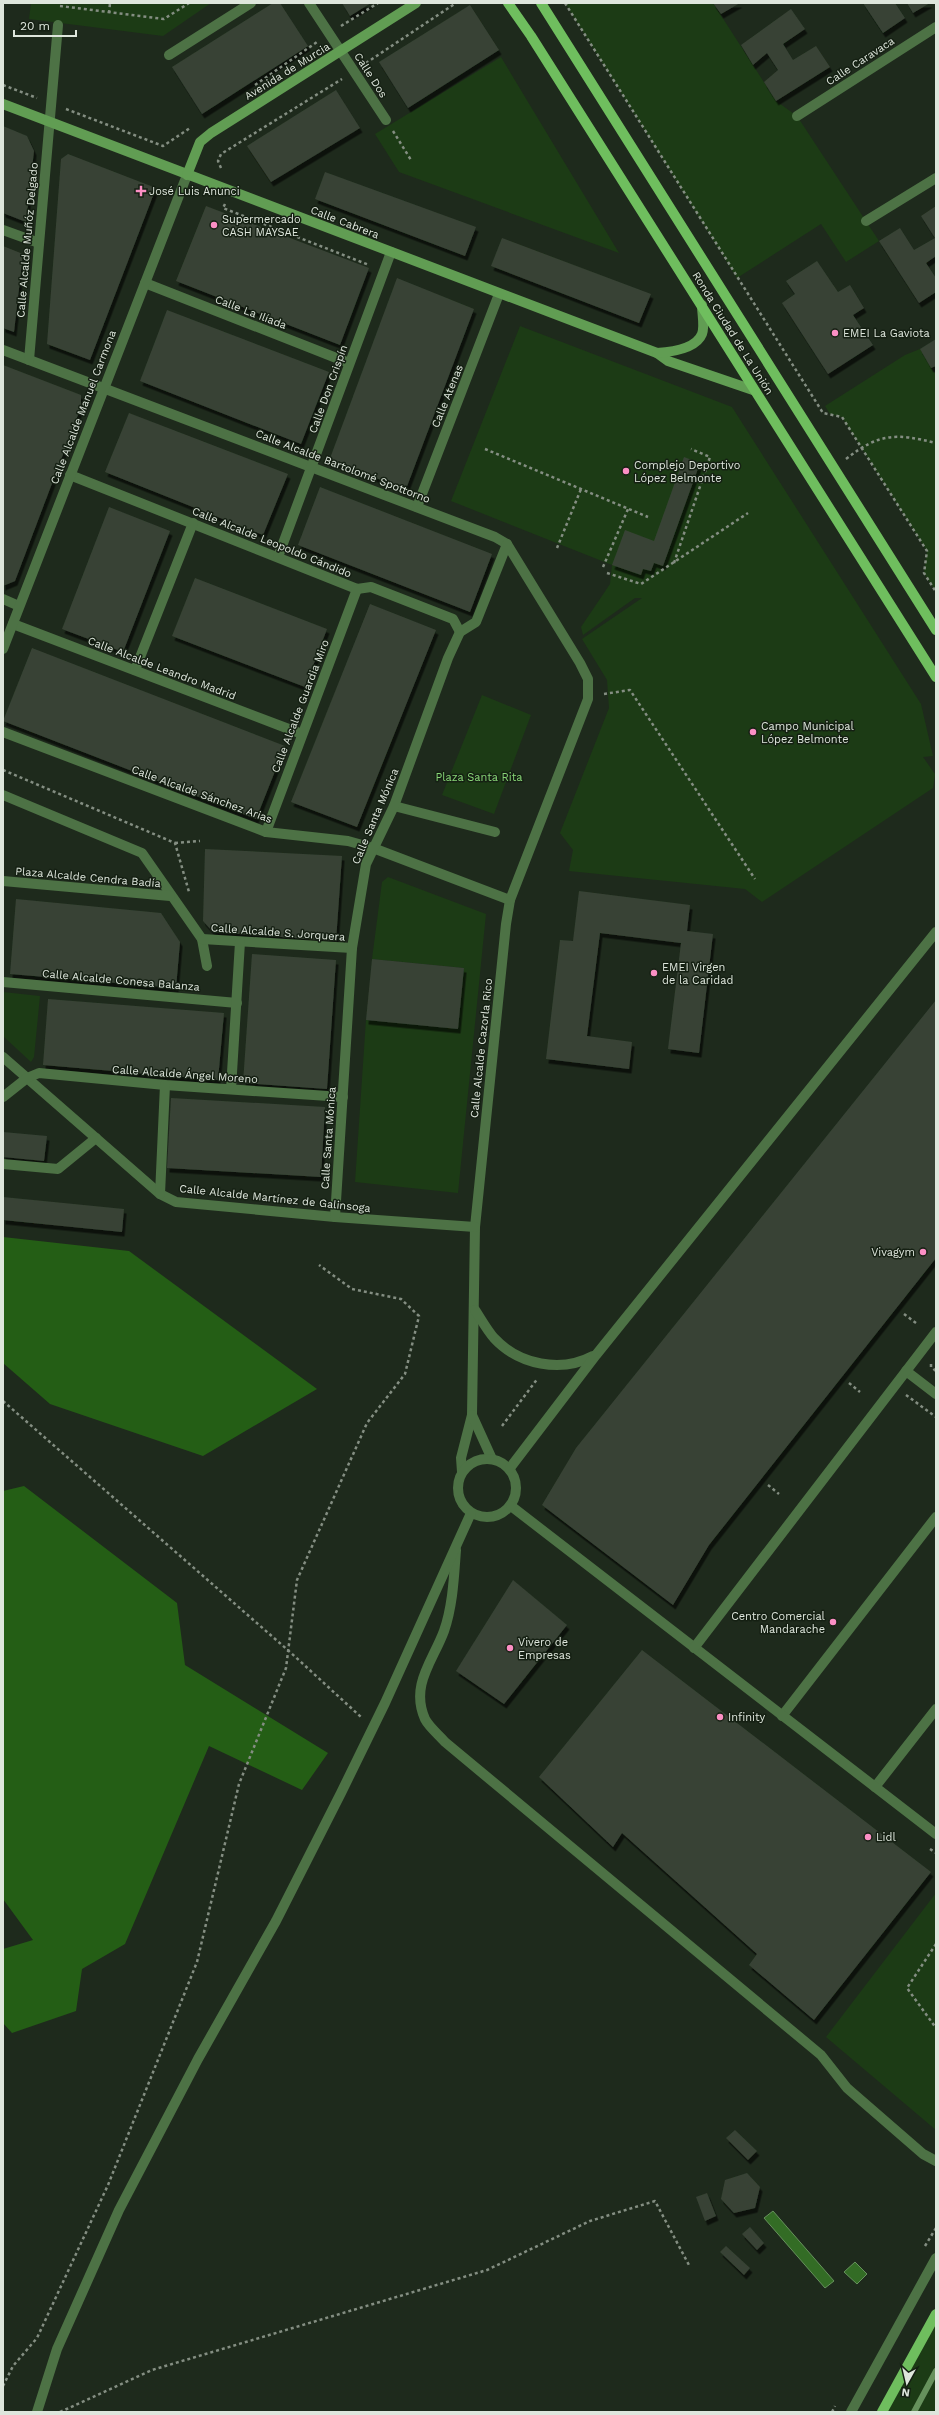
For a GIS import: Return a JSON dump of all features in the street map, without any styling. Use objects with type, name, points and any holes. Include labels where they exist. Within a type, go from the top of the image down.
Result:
[{"type":"main road","name":"Ronda Ciudad de La Unión","points":[[508,3],[525,25],[702,305],[753,390],[936,677]]},
{"type":"main road","name":"Ronda Ciudad de La Unión","points":[[541,3],[936,630]]},
{"type":"main road","points":[[882,2412],[936,2314]]},
{"type":"street","points":[[169,55],[251,3]]},
{"type":"street","name":"Calle Dos","points":[[309,3],[386,120]]},
{"type":"street","name":"Avenida de Murcia","points":[[187,175],[200,142],[210,133],[416,3]]},
{"type":"street","name":"Calle Alcalde Muñóz Delgado","points":[[29,360],[48,121],[58,25]]},
{"type":"street","name":"Calle Caravaca","points":[[797,116],[936,27]]},
{"type":"street","name":"Calle Cabrera","points":[[3,104],[657,353],[668,361],[753,390]]},
{"type":"street","name":"Calle Alcalde Manuel Carmona","points":[[3,649],[187,175]]},
{"type":"street","points":[[866,221],[936,178]]},
{"type":"street","points":[[3,230],[39,243]]},
{"type":"street","name":"Calle Don Crispín","points":[[278,556],[312,468],[349,363],[391,252]]},
{"type":"street","name":"Calle La Ilíada","points":[[145,283],[349,363]]},
{"type":"street","name":"Calle Atenas","points":[[417,507],[499,294]]},
{"type":"street","points":[[657,353],[681,349],[691,345],[699,339],[703,328],[702,305]]},
{"type":"street","name":"Calle Alcalde Bartolomé Spottorno","points":[[3,350],[495,537],[506,544],[580,663],[588,679],[588,699]]},
{"type":"street","name":"Calle Alcalde Leopoldo Cándido","points":[[70,475],[278,556],[357,589],[370,587],[453,619],[460,632]]},
{"type":"street","points":[[135,670],[193,523]]},
{"type":"street","points":[[460,632],[476,622],[506,544]]},
{"type":"street","name":"Calle Alcalde Guardia Miro","points":[[266,832],[357,589]]},
{"type":"street","points":[[3,599],[19,606]]},
{"type":"street","name":"Calle Alcalde Leandro Madrid","points":[[13,624],[302,734]]},
{"type":"street","name":"Calle Santa Mónica","points":[[335,1217],[352,948],[361,887],[366,864],[373,848],[381,836],[394,806],[448,658],[460,632]]},
{"type":"street","name":"Calle Alcalde Cazorla Rico","points":[[472,1415],[475,1310],[475,1227],[506,924],[510,900],[588,699]]},
{"type":"street","name":"Calle Alcalde Sánchez Arias","points":[[3,732],[266,832],[348,841],[373,848],[510,900]]},
{"type":"street","name":"Plaza Alcalde Cendra Badía","points":[[3,795],[142,854],[170,896],[202,939],[207,966]]},
{"type":"street","points":[[394,806],[495,832]]},
{"type":"street","name":"Plaza Alcalde Cendra Badía","points":[[3,881],[170,896]]},
{"type":"street","points":[[510,1468],[596,1354],[936,932]]},
{"type":"street","name":"Calle Alcalde S. Jorquera","points":[[202,939],[352,948]]},
{"type":"street","points":[[231,1089],[240,942]]},
{"type":"street","name":"Calle Alcalde Conesa Balanza","points":[[3,982],[237,1003]]},
{"type":"street","name":"Calle Alcalde Martínez de Galinsoga","points":[[3,1057],[160,1194],[176,1202],[335,1217],[475,1227]]},
{"type":"street","name":"Calle Alcalde Ángel Moreno","points":[[27,1078],[39,1073],[165,1086],[343,1097]]},
{"type":"street","points":[[3,1097],[27,1078]]},
{"type":"street","points":[[160,1194],[165,1086]]},
{"type":"street","points":[[3,1164],[58,1169],[96,1138]]},
{"type":"street","points":[[475,1310],[494,1338],[515,1354],[530,1361],[548,1365],[569,1365],[596,1354]]},
{"type":"street","points":[[694,1648],[936,1332]]},
{"type":"street","points":[[906,1371],[936,1394]]},
{"type":"street","points":[[472,1415],[492,1459]]},
{"type":"street","points":[[462,1472],[471,1463],[480,1459],[492,1459],[510,1468],[516,1490],[511,1506],[498,1516],[488,1518],[471,1514],[460,1501],[457,1491],[462,1472],[461,1458],[472,1415]]},
{"type":"street","points":[[511,1506],[936,1834]]},
{"type":"street","points":[[36,2412],[57,2349],[119,2210],[202,2052],[276,1921],[373,1729],[471,1514]]},
{"type":"street","points":[[782,1716],[936,1517]]},
{"type":"street","points":[[457,1543],[452,1598],[444,1631],[422,1676],[419,1697],[426,1720],[445,1742],[821,2055],[847,2088],[923,2154],[936,2161]]},
{"type":"street","points":[[875,1787],[936,1709]]},
{"type":"street","points":[[850,2412],[936,2258]]},
{"type":"path","points":[[109,12],[110,3]]},
{"type":"path","points":[[60,6],[164,18],[189,3]]},
{"type":"path","points":[[251,88],[329,33],[378,3]]},
{"type":"path","points":[[220,168],[218,161],[221,154],[354,71],[456,3]]},
{"type":"path","points":[[565,3],[823,413],[842,417],[927,551],[924,573],[936,592]]},
{"type":"path","points":[[3,85],[163,146],[193,126]]},
{"type":"path","points":[[386,120],[411,160]]},
{"type":"path","points":[[223,208],[371,266],[374,271]]},
{"type":"path","points":[[845,459],[861,447],[881,437],[908,436],[936,443]]},
{"type":"path","points":[[484,449],[648,517]]},
{"type":"path","points":[[674,563],[710,457],[691,449]]},
{"type":"path","points":[[557,548],[581,489]]},
{"type":"path","points":[[603,567],[628,509]]},
{"type":"path","points":[[607,574],[641,584],[748,513]]},
{"type":"path","points":[[604,694],[630,690],[755,878]]},
{"type":"path","points":[[175,843],[200,841]]},
{"type":"path","points":[[3,2386],[13,2366],[37,2338],[108,2185],[197,1962],[239,1784],[286,1668],[290,1652],[297,1580],[367,1424],[405,1374],[419,1316],[401,1299],[352,1289],[319,1265]]},
{"type":"path","points":[[904,1314],[916,1323]]},
{"type":"path","points":[[502,1426],[542,1372]]},
{"type":"path","points":[[849,1384],[860,1392]]},
{"type":"path","points":[[3,1401],[290,1652],[373,1729]]},
{"type":"path","points":[[768,1485],[779,1494]]},
{"type":"path","points":[[936,1944],[907,1988],[936,2028]]},
{"type":"path","points":[[60,2412],[152,2370],[487,2270],[590,2221],[655,2201],[690,2267]]},
{"type":"green space","points":[[31,3],[211,3],[163,36],[29,19]]},
{"type":"green space","points":[[565,3],[713,3],[776,101],[797,116],[879,241],[846,262],[821,224],[737,278]]},
{"type":"green space","points":[[501,57],[619,253],[399,172],[375,134]]},
{"type":"green space","points":[[520,326],[732,407],[921,704],[933,756],[923,757],[935,774],[933,788],[762,902],[745,889],[569,871],[573,850],[560,833],[609,708],[607,680],[582,639],[642,598],[635,598],[583,635],[581,627],[610,584],[612,565],[451,501]]},
{"type":"green space","points":[[920,349],[936,375],[936,592],[924,573],[927,551],[842,417],[830,414],[825,406],[905,355]]},
{"type":"green space","name":"Plaza Santa Rita","points":[[482,695],[531,715],[494,814],[442,795]]},
{"type":"green space","points":[[388,877],[486,914],[458,1193],[355,1182],[366,1020],[458,1029],[464,968],[372,959],[382,882]]},
{"type":"green space","points":[[3,992],[40,996],[34,1057],[31,1062],[3,1036]]},
{"type":"green space","points":[[936,1893],[936,2130],[826,2037]]},
{"type":"green space","points":[[936,2314],[936,2412],[882,2412]]},
{"type":"shaded area","points":[[3,1237],[129,1251],[317,1389],[203,1456],[50,1404],[3,1363]]},
{"type":"shaded area","points":[[24,1486],[177,1603],[185,1665],[328,1753],[302,1790],[209,1746],[125,1944],[82,1969],[76,2011],[12,2033],[3,2023],[3,1949],[33,1940],[3,1899],[3,1491]]},
{"type":"shaded area","points":[[773,2211],[834,2281],[825,2288],[764,2218]]},
{"type":"shaded area","points":[[855,2262],[867,2274],[857,2284],[844,2272]]},
{"type":"building","points":[[273,3],[280,3],[308,46],[202,114],[172,67]]},
{"type":"building","points":[[342,3],[371,3],[350,16]]},
{"type":"building","points":[[713,3],[740,3],[721,14]]},
{"type":"building","points":[[863,3],[895,3],[905,18],[883,33]]},
{"type":"building","points":[[907,3],[930,3],[913,13]]},
{"type":"building","points":[[470,5],[499,50],[408,108],[379,62]]},
{"type":"building","points":[[791,9],[805,29],[783,44],[793,60],[816,46],[830,67],[776,101],[764,82],[778,70],[767,53],[753,65],[741,45]]},
{"type":"building","points":[[336,90],[360,128],[271,182],[247,146]]},
{"type":"building","points":[[3,126],[27,136],[34,151],[26,222],[3,213]]},
{"type":"building","points":[[68,154],[156,188],[90,360],[47,344],[61,159]]},
{"type":"building","points":[[325,172],[476,227],[465,256],[315,199]]},
{"type":"building","points":[[206,206],[369,268],[340,345],[176,281]]},
{"type":"building","points":[[936,206],[936,256],[926,263],[936,278],[936,292],[919,303],[879,241],[900,228],[914,250],[935,238],[921,216]]},
{"type":"building","points":[[502,238],[651,294],[639,323],[491,266]]},
{"type":"building","points":[[3,246],[23,254],[14,332],[3,328]]},
{"type":"building","points":[[817,261],[838,292],[850,285],[864,308],[853,315],[873,345],[828,374],[782,303],[795,294],[786,281]]},
{"type":"building","points":[[397,278],[474,309],[406,489],[329,461]]},
{"type":"building","points":[[167,310],[329,372],[301,444],[140,381]]},
{"type":"building","points":[[936,339],[936,366],[931,368],[920,349]]},
{"type":"building","points":[[3,365],[81,395],[81,407],[15,581],[3,586]]},
{"type":"building","points":[[129,413],[288,474],[263,535],[105,472]]},
{"type":"building","points":[[684,457],[700,463],[663,566],[654,563],[651,571],[643,569],[641,575],[612,565],[625,530],[654,541]]},
{"type":"building","points":[[320,487],[492,554],[470,612],[298,545]]},
{"type":"building","points":[[109,507],[170,531],[123,652],[62,629]]},
{"type":"building","points":[[195,578],[327,629],[305,687],[172,636]]},
{"type":"building","points":[[370,604],[436,630],[357,827],[291,802]]},
{"type":"building","points":[[32,648],[285,746],[256,819],[3,721]]},
{"type":"building","points":[[205,849],[342,856],[336,941],[213,932],[203,921]]},
{"type":"building","points":[[579,891],[690,905],[687,931],[713,934],[699,1053],[668,1049],[681,943],[600,933],[587,1036],[632,1042],[629,1069],[546,1059],[560,940],[573,941]]},
{"type":"building","points":[[16,899],[161,913],[180,942],[176,988],[10,974]]},
{"type":"building","points":[[252,954],[336,960],[327,1089],[243,1083]]},
{"type":"building","points":[[372,959],[464,968],[458,1029],[366,1020]]},
{"type":"building","points":[[48,999],[224,1013],[218,1080],[43,1065]]},
{"type":"building","points":[[936,1000],[936,1258],[709,1545],[673,1605],[542,1505],[576,1448]]},
{"type":"building","points":[[171,1098],[325,1107],[321,1177],[167,1168]]},
{"type":"building","points":[[3,1132],[47,1136],[44,1161],[3,1157]]},
{"type":"building","points":[[3,1197],[124,1209],[122,1232],[3,1220]]},
{"type":"building","name":"Vivero de Empresas","points":[[513,1580],[567,1625],[504,1704],[456,1671]]},
{"type":"building","points":[[642,1650],[931,1872],[814,2020],[749,1965],[757,1954],[622,1833],[613,1847],[539,1777]]},
{"type":"building","points":[[735,2130],[757,2151],[748,2160],[726,2138]]},
{"type":"building","points":[[747,2173],[760,2187],[755,2208],[734,2213],[721,2199],[725,2180]]},
{"type":"building","points":[[707,2193],[716,2216],[705,2221],[696,2197]]},
{"type":"building","points":[[750,2227],[764,2243],[757,2250],[742,2234]]},
{"type":"building","points":[[726,2246],[750,2268],[744,2275],[720,2252]]},
{"type":"waterway","points":[[914,2412],[936,2371]]},
{"type":"place","name":"José Luis Anunci","points":[[141,191]]},
{"type":"place","name":"Supermercado CASH MAYSAE","points":[[214,225]]},
{"type":"place","name":"EMEI La Gaviota","points":[[835,333]]},
{"type":"place","name":"Complejo Deportivo López Belmonte","points":[[626,471]]},
{"type":"place","name":"Campo Municipal López Belmonte","points":[[753,732]]},
{"type":"place","name":"EMEI Virgen de la Caridad","points":[[654,973]]},
{"type":"place","name":"Vivagym","points":[[923,1252]]},
{"type":"place","name":"Centro Comercial Mandarache","points":[[833,1622]]},
{"type":"place","name":"Vivero de Empresas","points":[[510,1648]]},
{"type":"place","name":"Infinity","points":[[720,1717]]},
{"type":"place","name":"Lidl","points":[[868,1837]]}]
